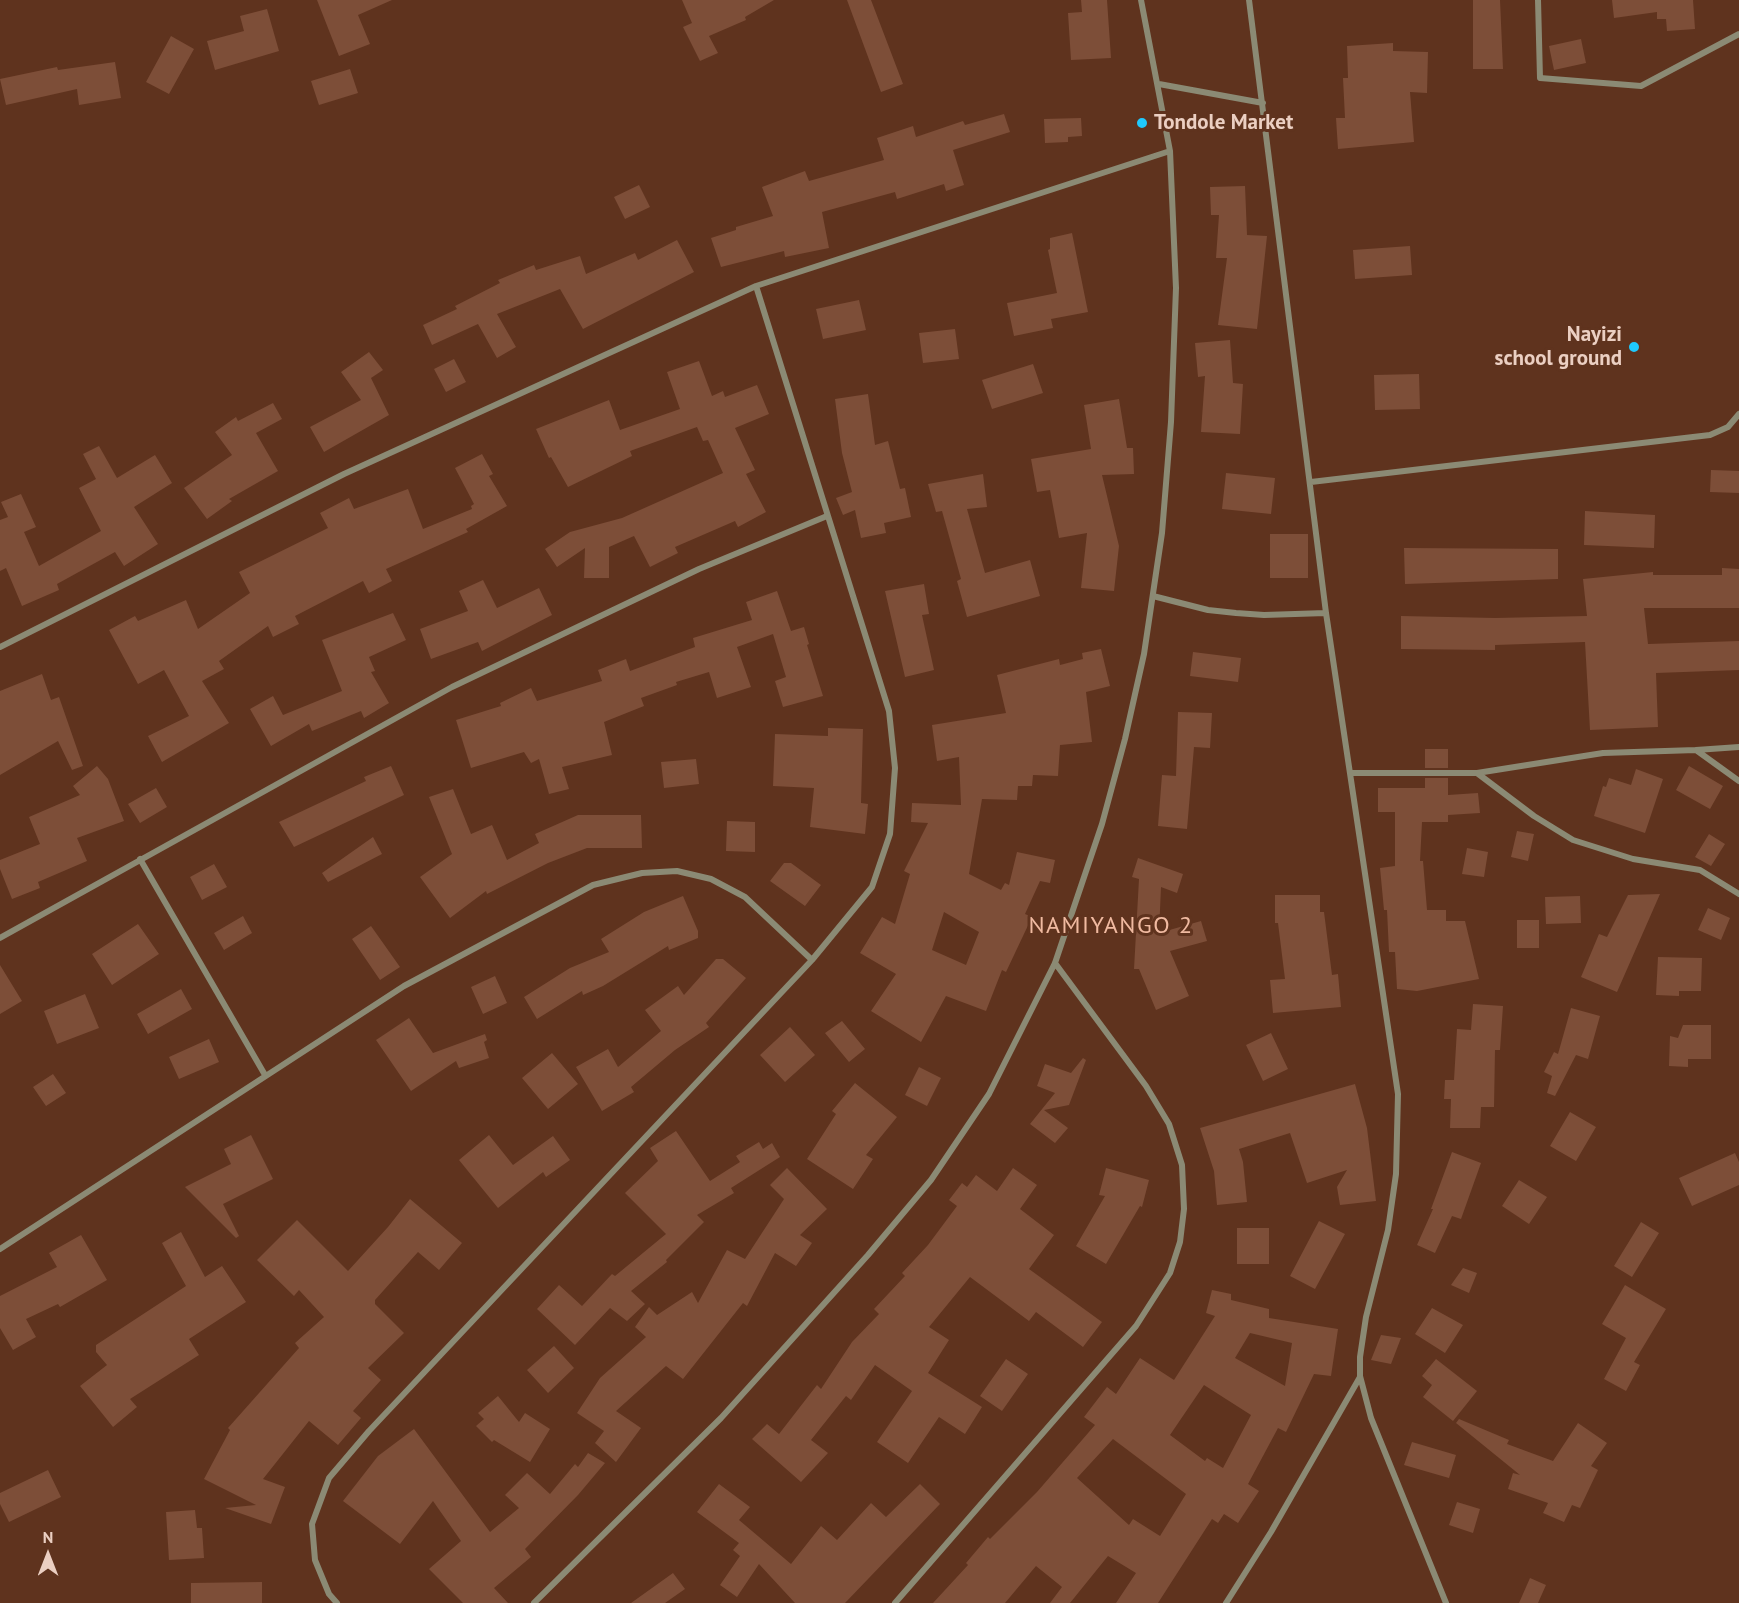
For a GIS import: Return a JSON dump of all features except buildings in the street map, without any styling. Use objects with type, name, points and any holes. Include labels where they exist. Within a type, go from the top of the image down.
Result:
[{"type":"street","points":[[534,1603],[721,1418],[868,1255],[931,1180],[989,1094],[1055,963],[1108,803],[1144,654],[1162,533],[1175,338],[1176,288],[1170,151],[1159,84],[1140,0]]},
{"type":"street","points":[[1249,0],[1326,613],[1394,1064],[1398,1130],[1396,1174],[1388,1230],[1366,1317],[1360,1357],[1360,1376],[1371,1418],[1446,1603]]},
{"type":"street","points":[[1538,0],[1540,78],[1641,86],[1739,34]]},
{"type":"street","points":[[1159,84],[1263,103]]},
{"type":"street","points":[[0,647],[344,474],[756,286],[1170,151]]},
{"type":"street","points":[[337,1603],[329,1594],[315,1560],[312,1524],[329,1478],[386,1413],[812,960],[872,887],[890,834],[895,768],[889,711],[826,516],[756,286]]},
{"type":"street","points":[[1311,482],[1710,435],[1728,428],[1739,414]]},
{"type":"street","points":[[0,938],[452,687],[699,569],[826,516]]},
{"type":"street","points":[[1153,596],[1208,610],[1236,613],[1264,615],[1326,613]]},
{"type":"street","points":[[1351,773],[1477,773],[1603,753],[1739,747]]},
{"type":"street","points":[[1696,750],[1739,781]]},
{"type":"street","points":[[1477,773],[1534,816],[1574,840],[1633,859],[1700,870],[1739,894]]},
{"type":"street","points":[[140,859],[265,1075]]},
{"type":"street","points":[[0,1249],[404,986],[593,885],[642,873],[677,871],[711,879],[745,897],[812,960]]},
{"type":"street","points":[[895,1603],[1136,1326],[1170,1273],[1180,1242],[1184,1209],[1182,1165],[1169,1124],[1146,1086],[1055,963]]},
{"type":"street","points":[[1226,1603],[1271,1532],[1360,1376]]},
{"type":"place","name":"Tondole Market","points":[[1142,123]]},
{"type":"place","name":"Nayizi school ground","points":[[1634,347]]},
{"type":"district","name":"NAMIYANGO 2","points":[[1111,926]]}]
